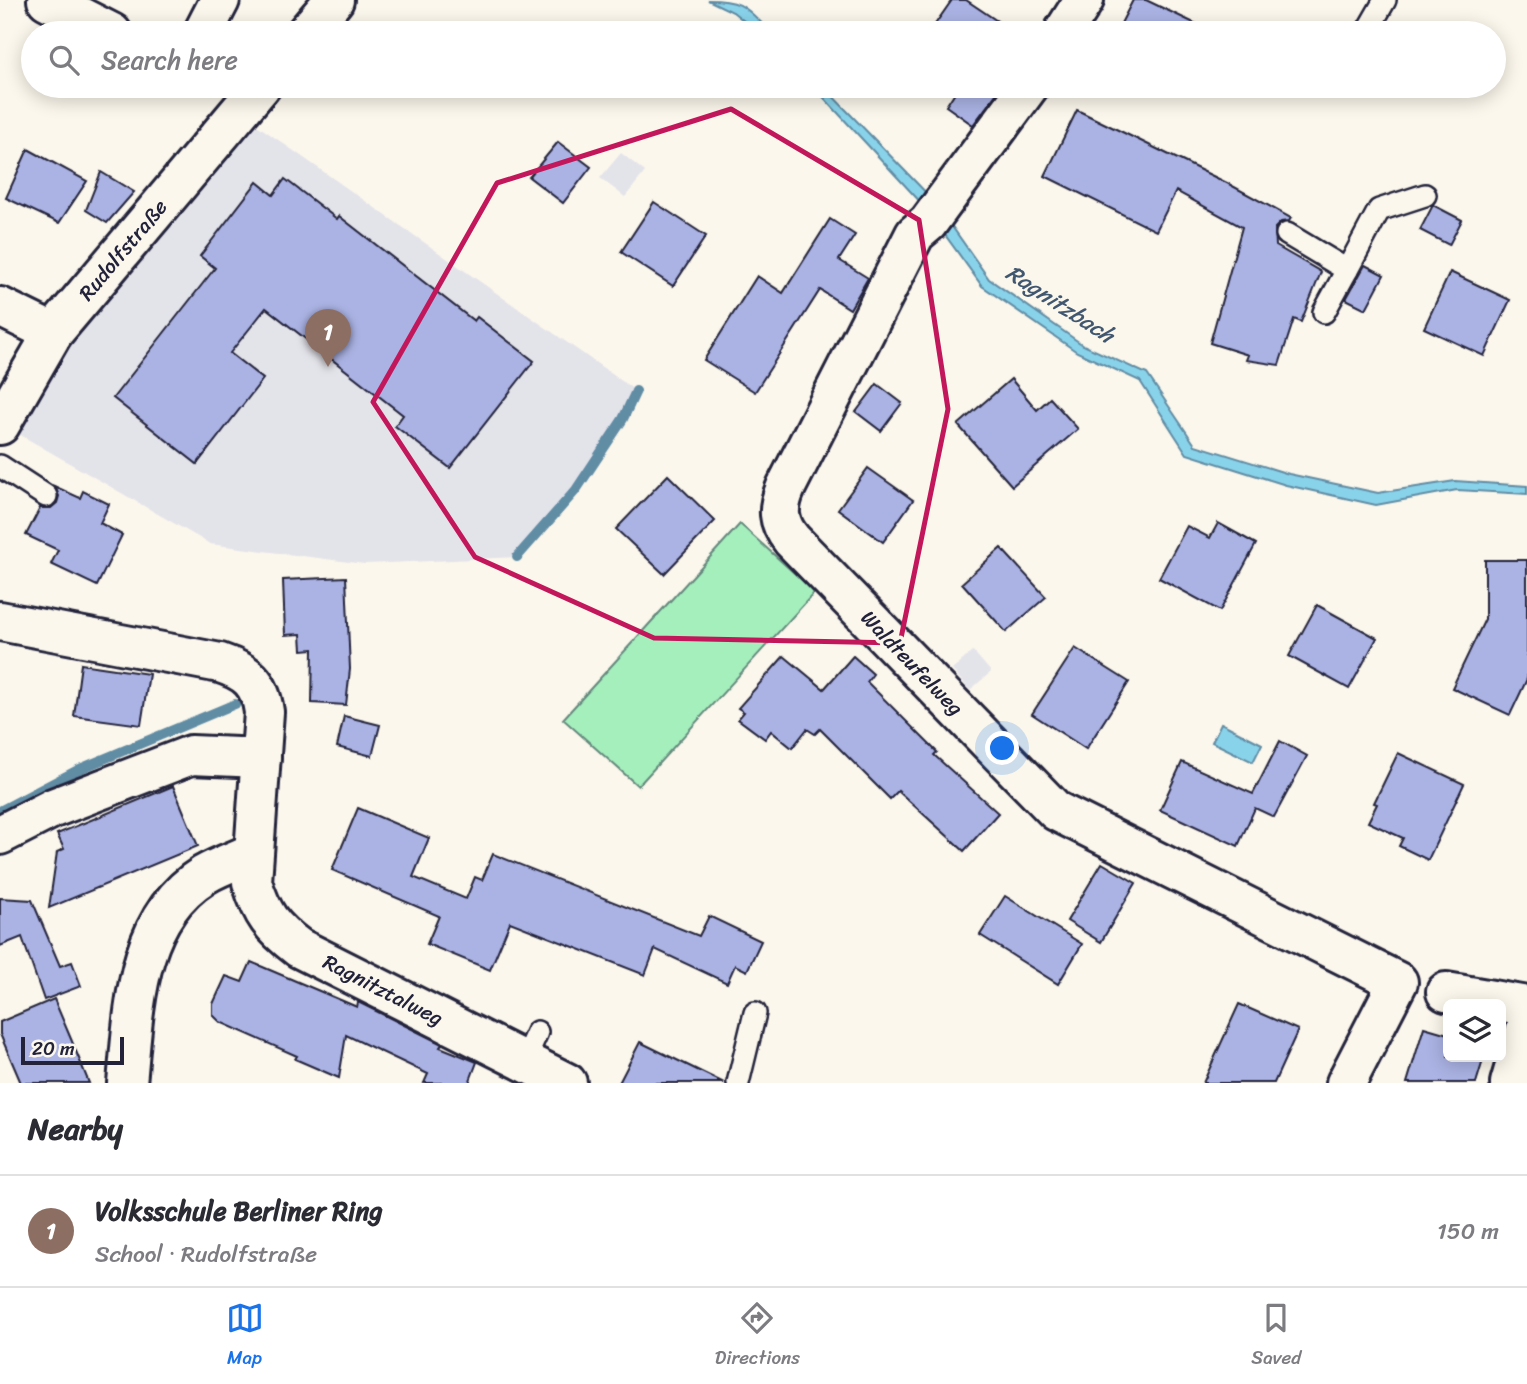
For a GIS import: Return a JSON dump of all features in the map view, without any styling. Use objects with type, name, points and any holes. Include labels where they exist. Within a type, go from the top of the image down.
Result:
[{"type":"street","points":[[47,0],[88,21]]},
{"type":"street","points":[[209,21],[220,0]]},
{"type":"street","points":[[316,21],[334,0]]},
{"type":"street","points":[[1071,21],[1084,0]]},
{"type":"street","name":"Rudolfstraße","points":[[0,425],[53,332],[251,98]]},
{"type":"street","name":"Waldteufelweg","points":[[1020,98],[935,213],[915,234],[786,487],[778,508],[785,531],[1056,811],[1398,982],[1346,1083]]},
{"type":"street","points":[[0,307],[53,332]]},
{"type":"street","name":"Ragnitztalweg","points":[[0,621],[220,663],[241,670],[256,685],[264,712],[252,882],[260,908],[276,931],[299,948],[531,1046],[567,1083]]},
{"type":"street","points":[[0,835],[53,808],[191,755],[261,758]]},
{"type":"street","points":[[127,1083],[140,977],[150,937],[173,902],[204,875],[253,853]]},
{"type":"street","points":[[1446,992],[1527,1006]]},
{"type":"street","points":[[1510,1083],[1527,1025]]},
{"type":"lane","points":[[1373,21],[1385,0]]},
{"type":"lane","points":[[1324,312],[1380,210],[1424,195]]},
{"type":"lane","points":[[1287,234],[1347,270]]},
{"type":"lane","points":[[0,466],[46,496]]},
{"type":"lane","points":[[738,1083],[755,1013]]},
{"type":"highlighted area","points":[[731,109],[919,220],[948,409],[900,643],[654,638],[475,557],[373,402],[497,183]]},
{"type":"shaded area","points":[[254,123],[636,391],[623,419],[576,490],[517,557],[365,564],[210,544],[19,434],[68,343]]},
{"type":"shaded area","points":[[621,153],[645,172],[625,197],[600,178]]},
{"type":"shaded area","points":[[973,651],[991,672],[970,690],[952,670]]},
{"type":"green space","points":[[740,524],[815,592],[638,786],[563,719]]},
{"type":"water","points":[[708,0],[738,4],[759,21],[744,21],[733,12]]},
{"type":"water","name":"Ragnitzbach","points":[[824,98],[835,98],[934,201],[989,279],[1083,345],[1147,374],[1195,445],[1289,474],[1378,493],[1455,481],[1527,486],[1527,494],[1457,490],[1376,505],[1286,485],[1187,454],[1140,381],[1077,352],[982,286],[924,206]]},
{"type":"water","points":[[1221,723],[1262,744],[1253,762],[1212,742]]},
{"type":"building","points":[[952,0],[966,0],[997,21],[937,21]]},
{"type":"building","points":[[1133,0],[1146,0],[1190,21],[1122,21]]},
{"type":"building","points":[[951,98],[993,98],[973,125],[946,106]]},
{"type":"building","points":[[1077,110],[1227,183],[1291,218],[1275,228],[1276,246],[1321,272],[1301,322],[1294,319],[1279,365],[1246,360],[1248,355],[1210,343],[1242,227],[1176,191],[1156,231],[1045,176]]},
{"type":"building","points":[[558,142],[591,167],[563,203],[529,177]]},
{"type":"building","points":[[28,149],[87,181],[59,223],[6,198]]},
{"type":"building","points":[[101,172],[134,192],[107,223],[86,210]]},
{"type":"building","points":[[285,179],[337,219],[339,216],[474,321],[477,317],[534,361],[450,468],[395,426],[403,415],[266,308],[230,353],[263,379],[197,464],[113,398],[215,268],[200,256],[257,182],[273,195]]},
{"type":"building","points":[[654,202],[706,236],[673,286],[621,252]]},
{"type":"building","points":[[1433,205],[1462,220],[1449,245],[1420,230]]},
{"type":"building","points":[[830,219],[855,235],[839,260],[868,278],[850,309],[820,290],[755,392],[704,360],[757,276],[783,293]]},
{"type":"building","points":[[1365,265],[1384,275],[1366,309],[1346,299]]},
{"type":"building","points":[[1450,272],[1510,300],[1484,356],[1424,328]]},
{"type":"building","points":[[1011,379],[1037,410],[1050,398],[1078,429],[1012,486],[958,425]]},
{"type":"building","points":[[877,384],[902,403],[881,431],[856,412]]},
{"type":"building","points":[[868,468],[913,500],[883,542],[838,509]]},
{"type":"building","points":[[668,475],[715,521],[664,574],[616,529]]},
{"type":"building","points":[[54,486],[80,498],[83,491],[109,504],[100,523],[122,535],[97,586],[51,564],[58,550],[26,535],[40,508],[51,508],[57,503],[59,496]]},
{"type":"building","points":[[1218,523],[1256,544],[1220,611],[1159,578],[1187,526],[1210,538]]},
{"type":"building","points":[[1001,548],[1046,597],[1006,632],[962,583]]},
{"type":"building","points":[[1485,560],[1527,560],[1527,679],[1510,715],[1452,688],[1485,619]]},
{"type":"building","points":[[346,577],[350,669],[346,705],[312,703],[313,649],[302,650],[301,634],[285,635],[283,580]]},
{"type":"building","points":[[1317,605],[1377,638],[1349,689],[1289,656]]},
{"type":"building","points":[[1075,648],[1129,682],[1086,749],[1032,714]]},
{"type":"building","points":[[784,656],[824,689],[853,656],[873,674],[867,682],[937,752],[934,755],[998,813],[964,851],[898,791],[890,799],[820,729],[815,734],[807,729],[792,748],[771,731],[765,739],[738,719],[744,712],[738,708]]},
{"type":"building","points":[[81,664],[149,674],[141,725],[74,716]]},
{"type":"building","points":[[344,716],[380,725],[372,756],[337,747]]},
{"type":"building","points":[[1280,741],[1307,756],[1274,817],[1255,808],[1238,846],[1160,810],[1182,762],[1253,794]]},
{"type":"building","points":[[1398,753],[1464,784],[1428,860],[1399,846],[1403,838],[1368,822]]},
{"type":"building","points":[[173,786],[198,846],[49,908],[57,852],[64,849],[57,834]]},
{"type":"building","points":[[358,808],[429,838],[413,877],[466,899],[475,877],[482,880],[493,854],[699,936],[709,916],[761,941],[747,971],[735,965],[727,983],[655,949],[645,975],[510,922],[490,970],[427,944],[439,916],[332,870]]},
{"type":"building","points":[[1102,863],[1136,883],[1101,942],[1067,921]]},
{"type":"building","points":[[1005,896],[1082,944],[1058,984],[980,935]]},
{"type":"building","points":[[0,898],[32,900],[60,966],[72,962],[81,986],[44,1000],[22,937],[0,946]]},
{"type":"building","points":[[251,962],[357,1007],[358,1002],[442,1044],[440,1047],[477,1062],[469,1083],[424,1083],[428,1074],[346,1035],[339,1078],[220,1022],[213,1015],[213,1004],[226,976],[242,982]]},
{"type":"building","points":[[54,999],[89,1083],[21,1083],[0,1034],[0,1022]]},
{"type":"building","points":[[1239,1004],[1298,1030],[1274,1083],[1203,1083]]},
{"type":"building","points":[[1424,1027],[1443,1033],[1443,1062],[1482,1062],[1476,1083],[1407,1083]]},
{"type":"building","points":[[640,1042],[724,1083],[619,1083]]},
{"type":"waterway","points":[[517,557],[576,490],[623,419],[636,391]]},
{"type":"waterway","points":[[0,811],[82,768],[235,704]]},
{"type":"place","name":"Volksschule Berliner Ring","points":[[328,367]]}]
